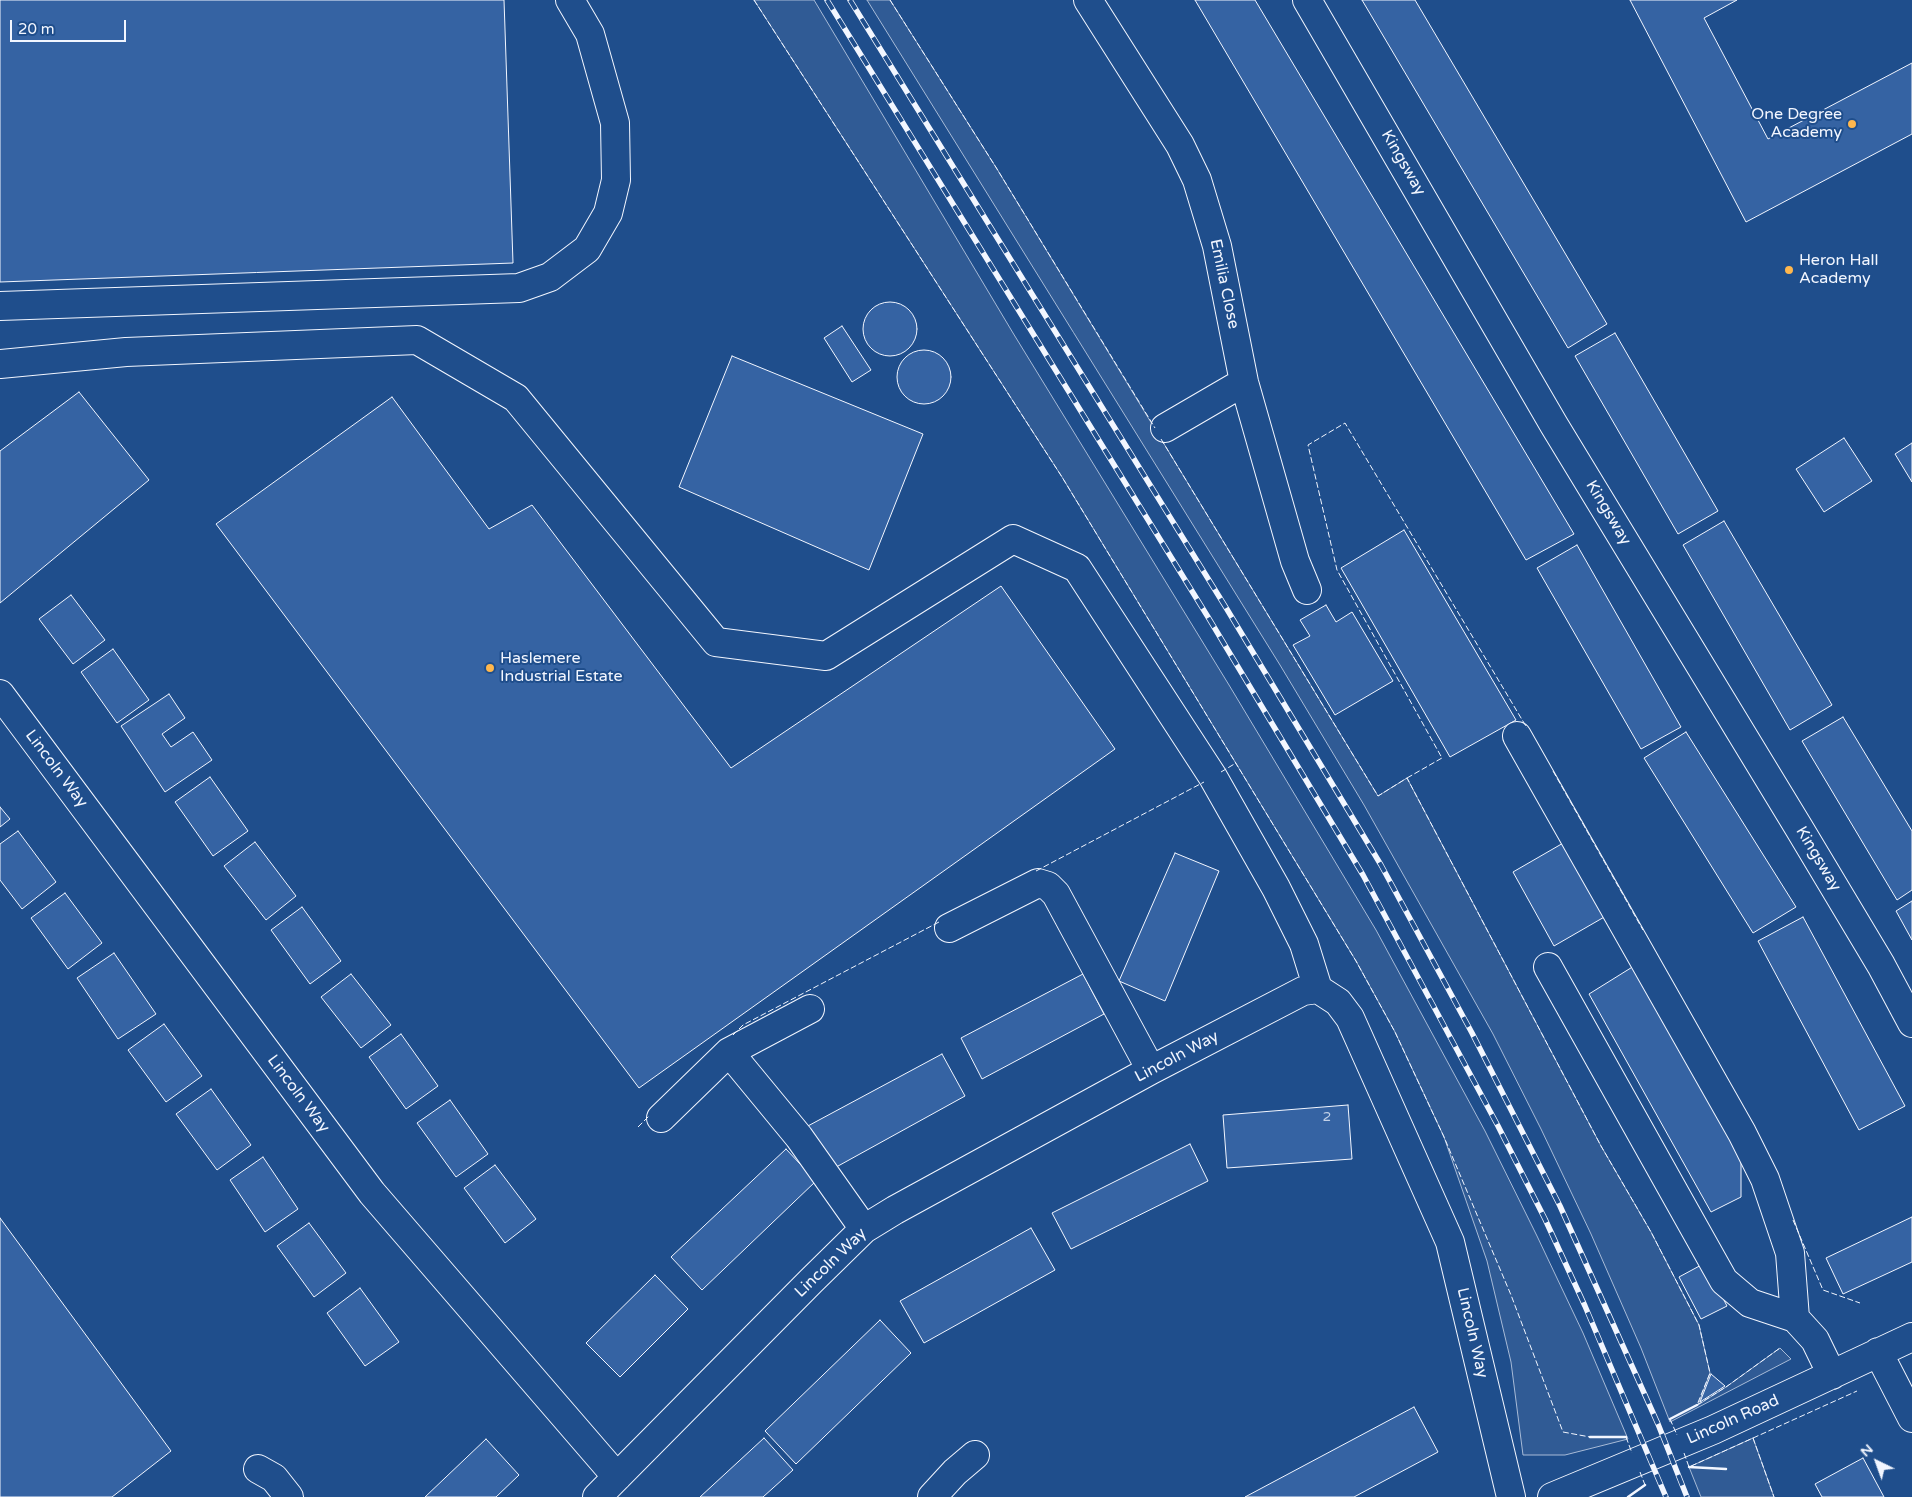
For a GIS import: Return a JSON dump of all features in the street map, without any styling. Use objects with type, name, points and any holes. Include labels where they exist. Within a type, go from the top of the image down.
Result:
[{"type":"street","points":[[0,306],[519,288],[550,277],[587,248],[608,213],[616,180],[615,123],[590,34],[570,0]]},
{"type":"street","name":"Emilia Close","points":[[1088,0],[1180,145],[1198,180],[1216,246],[1244,382],[1295,560],[1307,590]]},
{"type":"street","name":"Kingsway","points":[[1307,0],[1554,425],[1799,828],[1881,965],[1912,1023]]},
{"type":"street","points":[[0,364],[126,352],[417,340],[516,398],[716,642],[826,656],[1013,539],[1077,568],[1218,785],[1276,888],[1304,944],[1318,989]]},
{"type":"street","points":[[1165,428],[1244,382]]},
{"type":"street","name":"Lincoln Way","points":[[0,694],[372,1193],[617,1478]]},
{"type":"street","points":[[1517,736],[1742,1133],[1766,1179],[1790,1252],[1795,1318]]},
{"type":"street","points":[[949,928],[1038,883],[1048,886],[1056,894],[1151,1070]]},
{"type":"street","points":[[1548,967],[1724,1281],[1750,1303],[1795,1318],[1815,1340],[1832,1374]]},
{"type":"street","name":"Lincoln Way","points":[[597,1497],[864,1229],[895,1210],[1151,1070],[1303,991],[1318,989],[1338,1002],[1350,1018],[1450,1242],[1511,1497]]},
{"type":"street","points":[[661,1118],[729,1052],[810,1009]]},
{"type":"street","points":[[729,1052],[799,1137],[864,1229]]},
{"type":"street","name":"Lincoln Road","points":[[1552,1497],[1704,1434],[1912,1337]]},
{"type":"street","points":[[1878,1352],[1912,1418]]},
{"type":"street","points":[[932,1497],[955,1472],[975,1455]]},
{"type":"street","points":[[258,1469],[274,1478],[289,1497]]},
{"type":"shaded area","points":[[754,0],[814,0],[1013,333],[1229,685],[1376,930],[1485,1131],[1537,1236],[1583,1333],[1628,1439],[1565,1455],[1523,1455],[1511,1362],[1487,1261],[1444,1137],[1395,1032],[1356,961],[1062,477]]},
{"type":"shaded area","points":[[867,0],[890,0],[997,169],[1378,796],[1407,778],[1601,1146],[1651,1232],[1699,1325],[1710,1373],[1698,1405],[1780,1348],[1791,1359],[1670,1422],[1641,1348],[1591,1234],[1541,1129],[1493,1034],[1364,805],[1280,665]]},
{"type":"shaded area","points":[[1753,1438],[1774,1497],[1701,1497],[1689,1467]]},
{"type":"building","points":[[0,0],[504,0],[513,263],[0,282]]},
{"type":"building","points":[[1195,0],[1255,0],[1574,534],[1526,560]]},
{"type":"building","points":[[1362,0],[1415,0],[1607,324],[1568,348]]},
{"type":"building","points":[[1630,0],[1737,0],[1704,18],[1768,139],[1912,63],[1912,134],[1746,222]]},
{"type":"building","points":[[885,302],[895,302],[905,306],[913,314],[917,329],[913,344],[905,352],[895,356],[885,356],[875,352],[867,344],[863,334],[863,324],[867,314],[875,306]]},
{"type":"building","points":[[842,326],[871,370],[852,382],[824,338]]},
{"type":"building","points":[[1615,333],[1718,511],[1678,534],[1575,356]]},
{"type":"building","points":[[919,350],[929,350],[939,354],[947,362],[951,377],[947,392],[939,400],[929,404],[919,404],[909,400],[901,392],[897,382],[897,372],[901,362],[909,354]]},
{"type":"building","points":[[732,356],[923,434],[869,570],[679,487]]},
{"type":"building","points":[[79,392],[149,480],[0,603],[0,451]]},
{"type":"building","name":"Haslemere Industrial Estate","points":[[392,397],[489,529],[532,505],[731,768],[1001,586],[1115,749],[639,1088],[216,524]]},
{"type":"building","points":[[1844,438],[1872,481],[1824,512],[1796,469]]},
{"type":"building","points":[[1912,443],[1912,482],[1895,454]]},
{"type":"building","points":[[1724,521],[1832,705],[1790,730],[1683,545]]},
{"type":"building","points":[[1404,530],[1516,720],[1450,757],[1341,568]]},
{"type":"building","points":[[1577,545],[1681,727],[1641,749],[1537,568]]},
{"type":"building","points":[[71,595],[105,640],[73,664],[39,619]]},
{"type":"building","points":[[1326,605],[1336,622],[1352,612],[1393,681],[1335,715],[1293,645],[1310,636],[1300,620]]},
{"type":"building","points":[[113,649],[149,700],[117,723],[81,672]]},
{"type":"building","points":[[169,694],[185,718],[162,734],[171,747],[193,732],[212,760],[165,792],[121,726]]},
{"type":"building","points":[[1843,717],[1912,831],[1912,890],[1897,900],[1802,741]]},
{"type":"building","points":[[1686,732],[1796,907],[1753,933],[1644,758]]},
{"type":"building","points":[[210,777],[248,831],[213,856],[175,802]]},
{"type":"building","points":[[0,807],[10,819],[0,827]]},
{"type":"building","points":[[18,831],[56,882],[22,909],[0,880],[0,844]]},
{"type":"building","points":[[255,842],[296,896],[266,920],[224,866]]},
{"type":"building","points":[[1565,842],[1606,916],[1554,946],[1513,872]]},
{"type":"building","points":[[1175,853],[1219,871],[1165,1001],[1119,981]]},
{"type":"building","points":[[65,893],[102,943],[68,969],[31,918]]},
{"type":"building","points":[[1912,901],[1912,940],[1896,911]]},
{"type":"building","points":[[302,907],[341,961],[310,984],[271,930]]},
{"type":"building","points":[[1803,917],[1905,1106],[1859,1130],[1758,941]]},
{"type":"building","points":[[114,953],[156,1014],[118,1039],[77,978]]},
{"type":"building","points":[[1634,966],[1741,1158],[1741,1197],[1711,1212],[1589,994]]},
{"type":"building","points":[[351,974],[391,1025],[361,1048],[321,997]]},
{"type":"building","points":[[1083,974],[1104,1014],[982,1079],[961,1038]]},
{"type":"building","points":[[164,1024],[202,1076],[166,1102],[128,1050]]},
{"type":"building","points":[[401,1034],[438,1086],[406,1109],[369,1057]]},
{"type":"building","points":[[942,1054],[965,1096],[829,1171],[806,1127]]},
{"type":"building","points":[[211,1089],[251,1145],[217,1170],[176,1114]]},
{"type":"building","points":[[450,1100],[488,1154],[456,1177],[417,1123]]},
{"type":"building","points":[[1348,1105],[1352,1159],[1227,1168],[1223,1115]]},
{"type":"building","points":[[1190,1144],[1208,1181],[1071,1249],[1052,1213]]},
{"type":"building","points":[[786,1149],[816,1181],[702,1290],[671,1257]]},
{"type":"building","points":[[263,1157],[298,1209],[265,1232],[230,1180]]},
{"type":"building","points":[[495,1165],[536,1219],[505,1243],[464,1188]]},
{"type":"building","points":[[1912,1217],[1912,1262],[1843,1294],[1826,1258]]},
{"type":"building","points":[[0,1218],[171,1451],[112,1497],[0,1497]]},
{"type":"building","points":[[309,1223],[346,1273],[314,1297],[277,1246]]},
{"type":"building","points":[[1031,1228],[1055,1270],[924,1343],[900,1301]]},
{"type":"building","points":[[1705,1263],[1727,1306],[1701,1319],[1679,1277]]},
{"type":"building","points":[[655,1275],[688,1309],[620,1377],[586,1343]]},
{"type":"building","points":[[360,1288],[399,1342],[365,1366],[327,1313]]},
{"type":"building","points":[[880,1320],[911,1353],[796,1464],[765,1431]]},
{"type":"building","points":[[1711,1374],[1725,1386],[1700,1402]]},
{"type":"building","points":[[1414,1407],[1438,1452],[1354,1497],[1245,1497]]},
{"type":"building","points":[[764,1438],[793,1470],[763,1497],[700,1497]]},
{"type":"building","points":[[486,1439],[519,1475],[496,1497],[425,1497]]},
{"type":"building","points":[[1863,1458],[1884,1497],[1822,1497],[1815,1484]]},
{"type":"railway","points":[[827,0],[1208,617],[1363,875],[1498,1126],[1545,1219],[1585,1306],[1666,1497]]},
{"type":"railway","points":[[850,0],[1225,606],[1381,865],[1472,1033],[1560,1206],[1658,1424],[1687,1497]]},
{"type":"fence","points":[[754,0],[1062,477],[1356,961],[1395,1032],[1444,1137],[1511,1295],[1563,1432],[1590,1437]]},
{"type":"fence","points":[[890,0],[997,169],[1155,428]]},
{"type":"fence","points":[[1407,778],[1442,758],[1337,570],[1308,445],[1345,423],[1527,728]]},
{"type":"fence","points":[[1161,439],[1378,796],[1407,778],[1601,1146],[1651,1232],[1699,1325],[1710,1373],[1697,1405]]},
{"type":"fence","points":[[1221,772],[1236,763]]},
{"type":"fence","points":[[1553,771],[1643,930]]},
{"type":"fence","points":[[1036,871],[1204,782]]},
{"type":"fence","points":[[733,1035],[743,1025],[939,922]]},
{"type":"fence","points":[[638,1127],[650,1115]]},
{"type":"fence","points":[[1793,1220],[1823,1290],[1860,1303]]},
{"type":"fence","points":[[1697,1405],[1726,1387],[1780,1348]]},
{"type":"fence","points":[[1684,1453],[1689,1467],[1857,1391]]},
{"type":"fence","points":[[1670,1419],[1677,1435]]},
{"type":"fence","points":[[1626,1437],[1632,1453]]},
{"type":"fence","points":[[1753,1438],[1774,1497]]},
{"type":"fence","points":[[1640,1472],[1645,1485]]},
{"type":"wall","points":[[1670,1419],[1697,1405]]},
{"type":"wall","points":[[1590,1437],[1626,1437]]},
{"type":"wall","points":[[1689,1467],[1726,1469]]},
{"type":"wall","points":[[1628,1497],[1645,1485]]},
{"type":"place","name":"One Degree Academy","points":[[1852,124]]},
{"type":"place","name":"Heron Hall Academy","points":[[1789,270]]},
{"type":"place","name":"Haslemere Industrial Estate","points":[[490,668]]}]
